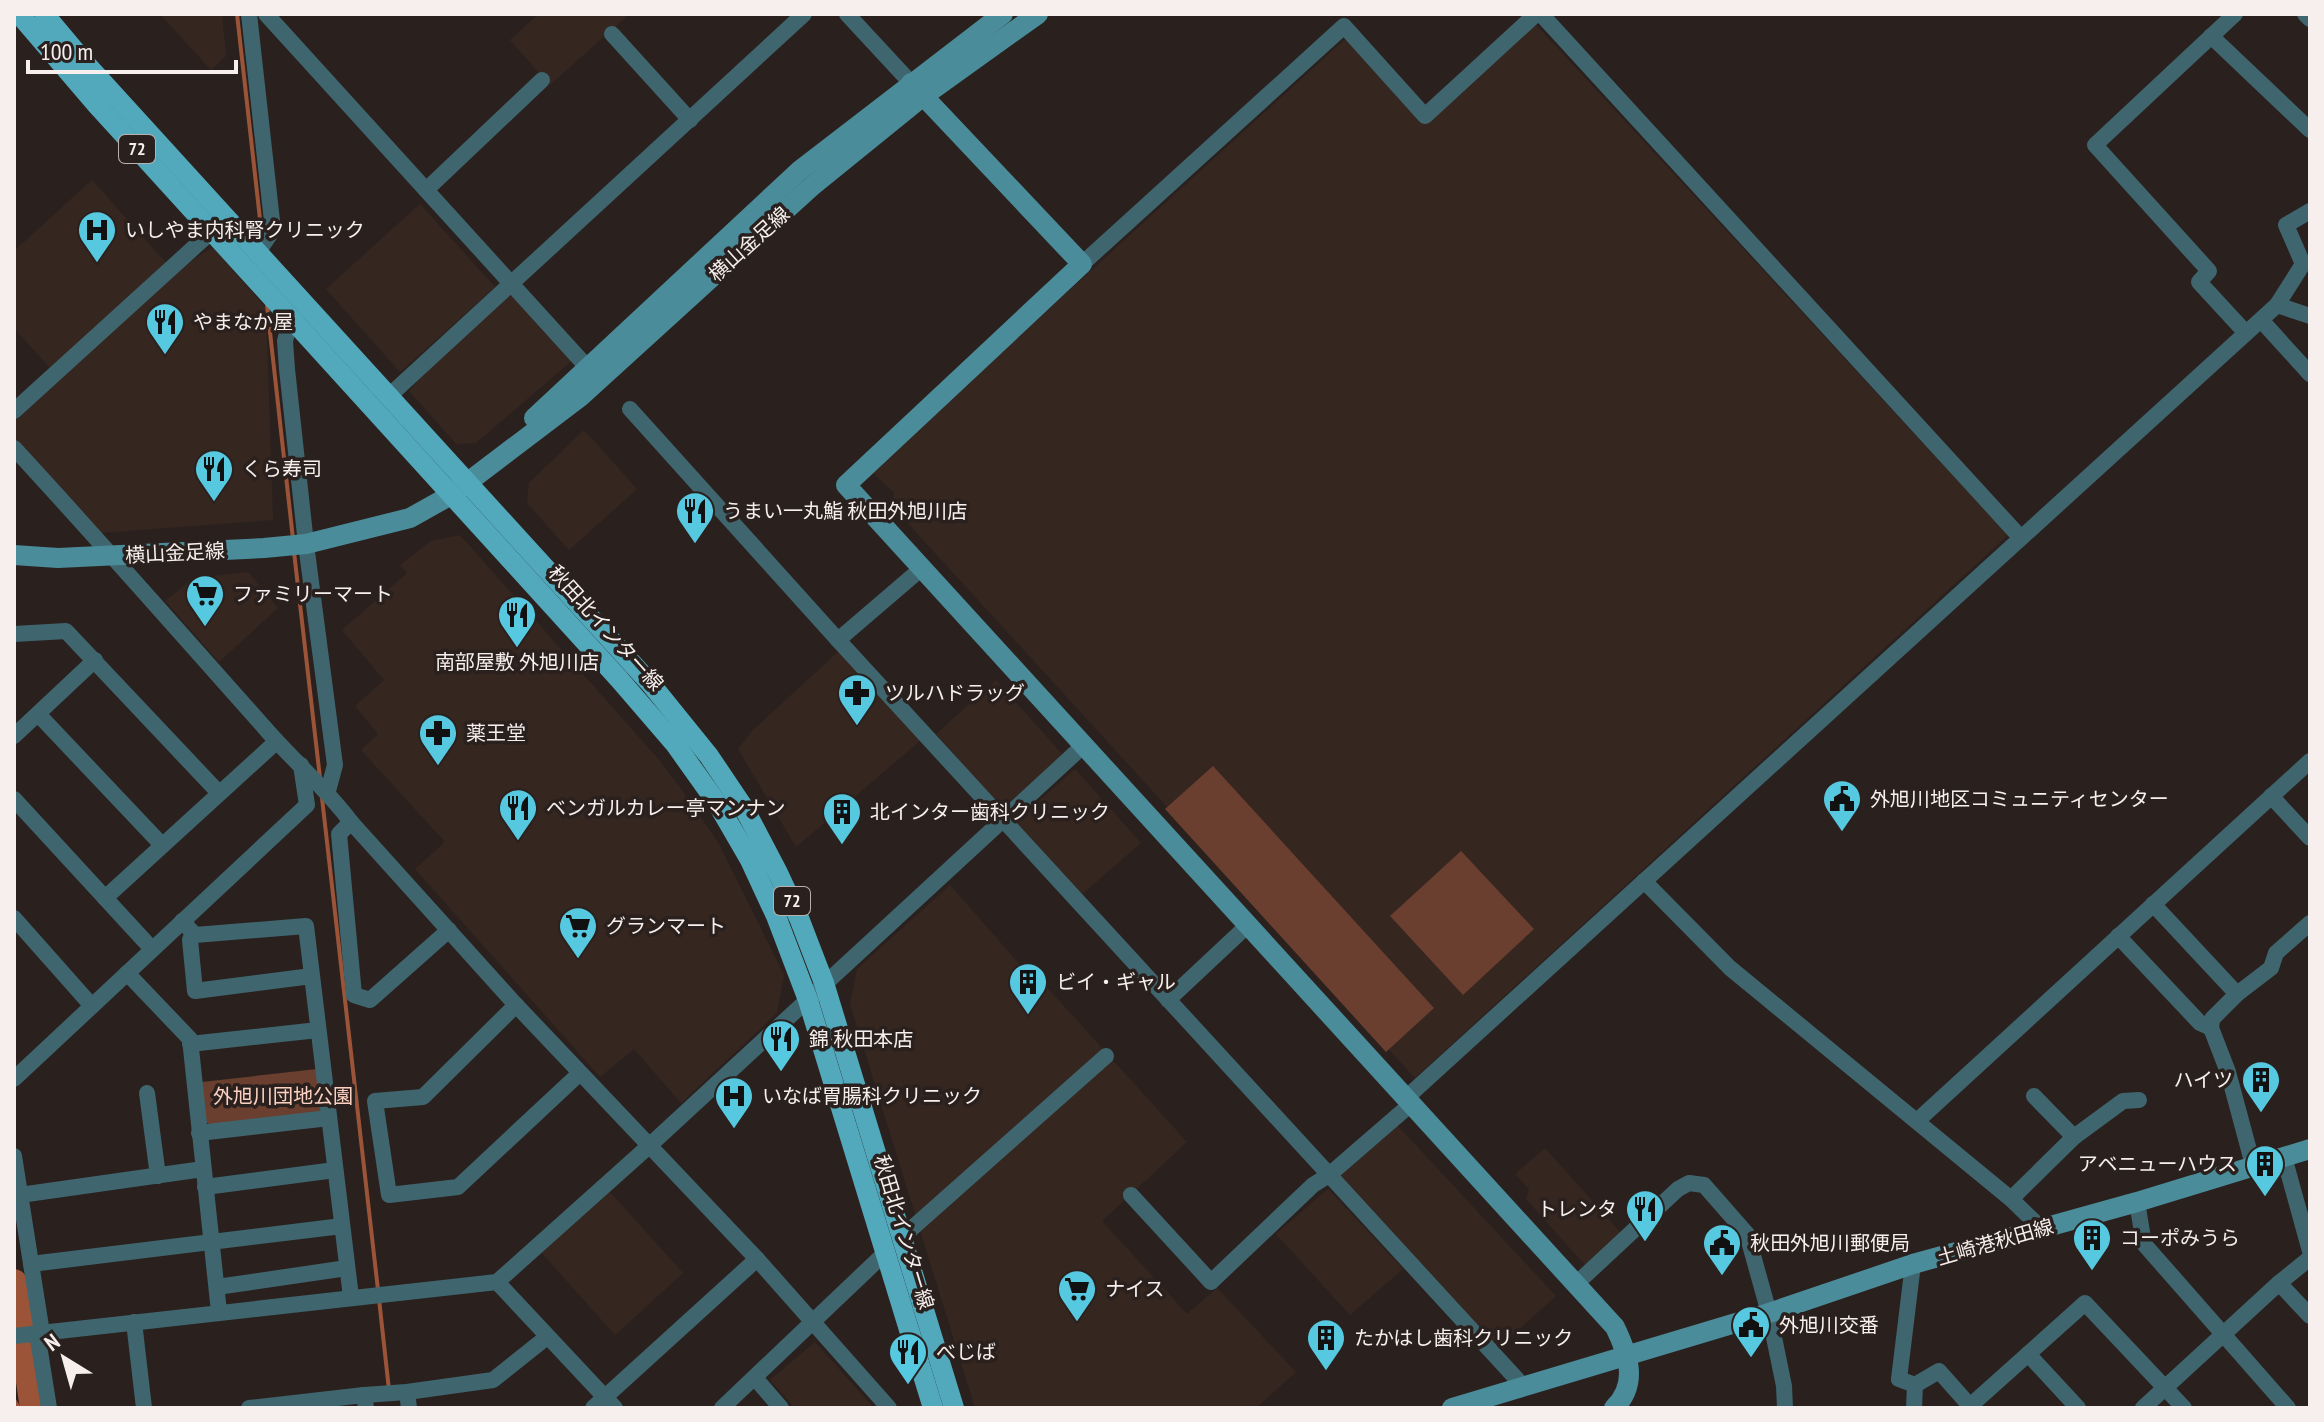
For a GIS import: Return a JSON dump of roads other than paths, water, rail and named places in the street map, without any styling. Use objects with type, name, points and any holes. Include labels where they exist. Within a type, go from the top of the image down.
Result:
[{"type":"main road","name":"秋田北インター線","points":[[19,14],[67,72],[212,231],[262,258],[275,301],[650,683],[709,756],[744,808],[799,918],[824,983],[954,1408]]},
{"type":"main road","name":"秋田北インター線","points":[[44,14],[389,396],[459,489],[638,699],[699,776],[733,828],[776,916],[808,1000],[933,1408]]},
{"type":"street","points":[[249,14],[272,221],[262,258]]},
{"type":"street","points":[[266,14],[587,367]]},
{"type":"street","points":[[389,396],[804,14]]},
{"type":"street","points":[[847,14],[1082,264]]},
{"type":"street","name":"横山金足線","points":[[14,555],[58,558],[298,545],[410,518],[459,489],[580,397],[1003,14]]},
{"type":"street","name":"横山金足線","points":[[459,489],[799,171],[917,90],[1038,14]]},
{"type":"street","points":[[1614,1408],[1629,1382],[1629,1356],[1615,1327],[846,485],[1082,264],[1344,26],[1425,116],[1538,14],[2021,538]]},
{"type":"street","points":[[2235,14],[2095,145],[2209,271],[2199,282],[2246,333]]},
{"type":"street","points":[[2305,14],[2310,19]]},
{"type":"street","points":[[612,34],[690,120]]},
{"type":"street","points":[[2211,36],[2310,130]]},
{"type":"street","points":[[426,190],[542,80]]},
{"type":"street","points":[[1131,1195],[1211,1282],[1644,881],[2277,305],[2303,264],[2286,225],[2310,211]]},
{"type":"street","points":[[14,411],[212,231]]},
{"type":"street","points":[[2277,305],[2310,316]]},
{"type":"street","points":[[291,318],[285,341],[298,545],[335,765],[328,791]]},
{"type":"street","points":[[2261,320],[2310,374]]},
{"type":"street","points":[[630,409],[1524,1387]]},
{"type":"street","points":[[14,448],[276,742],[328,791],[351,822],[516,1005],[757,1259],[889,1408]]},
{"type":"street","points":[[838,640],[922,568]]},
{"type":"street","points":[[14,634],[66,631],[219,793]]},
{"type":"street","points":[[14,736],[95,660]]},
{"type":"street","points":[[38,714],[162,845]]},
{"type":"street","points":[[105,898],[276,742]]},
{"type":"street","points":[[14,1336],[497,1282],[1084,745]]},
{"type":"street","points":[[1917,1121],[2310,761]]},
{"type":"street","points":[[14,1079],[152,949],[188,927],[307,805],[306,770]]},
{"type":"street","points":[[2271,796],[2310,838]]},
{"type":"street","points":[[14,799],[152,949]]},
{"type":"street","points":[[351,822],[339,834],[354,995],[370,1000],[449,930]]},
{"type":"street","points":[[1644,881],[1730,968],[2011,1199],[2042,1229]]},
{"type":"street","points":[[2153,904],[2237,994]]},
{"type":"street","points":[[14,918],[92,1006]]},
{"type":"street","points":[[2253,1165],[2228,1072],[2211,1028],[2212,1019],[2237,994],[2271,968],[2276,953],[2310,923]]},
{"type":"street","points":[[1168,1000],[1248,925]]},
{"type":"street","points":[[188,927],[195,935],[306,926],[351,1297]]},
{"type":"street","points":[[188,927],[195,991],[312,976]]},
{"type":"street","points":[[2118,936],[2200,1023],[2211,1028]]},
{"type":"street","points":[[127,973],[190,1039],[219,1312]]},
{"type":"street","points":[[516,1005],[423,1097],[375,1101],[389,1195],[458,1187],[580,1073]]},
{"type":"street","points":[[190,1044],[318,1030]]},
{"type":"street","points":[[901,1238],[1106,1056]]},
{"type":"street","points":[[147,1093],[158,1176]]},
{"type":"street","points":[[2034,1096],[2074,1137]]},
{"type":"street","points":[[2011,1199],[2074,1137],[2123,1101],[2139,1100]]},
{"type":"street","points":[[199,1133],[329,1118]]},
{"type":"street","name":"土崎港秋田線","points":[[1452,1408],[1769,1313],[1913,1264],[2137,1202],[2310,1149]]},
{"type":"street","points":[[14,1156],[49,1408]]},
{"type":"street","points":[[2284,1157],[2310,1251]]},
{"type":"street","points":[[20,1195],[158,1176],[204,1178],[335,1170]]},
{"type":"street","points":[[1576,1284],[1678,1189],[1689,1183],[1704,1185],[1747,1234],[1769,1313],[1784,1386],[1785,1408]]},
{"type":"street","points":[[2137,1202],[2144,1244],[2288,1408]]},
{"type":"street","points":[[31,1264],[342,1226]]},
{"type":"street","points":[[722,1408],[885,1253]]},
{"type":"street","points":[[2143,1408],[2310,1258]]},
{"type":"street","points":[[497,1282],[605,1404],[757,1259]]},
{"type":"street","points":[[1913,1264],[1899,1379],[1915,1385]]},
{"type":"street","points":[[217,1287],[347,1268]]},
{"type":"street","points":[[2279,1283],[2310,1316]]},
{"type":"street","points":[[1915,1385],[1939,1371],[1970,1407],[2085,1303],[2184,1408]]},
{"type":"street","points":[[134,1322],[144,1408]]},
{"type":"street","points":[[249,1408],[405,1398],[493,1380],[547,1337]]},
{"type":"street","points":[[2028,1354],[2078,1408]]},
{"type":"street","points":[[755,1378],[781,1408]]},
{"type":"street","points":[[1914,1408],[1915,1385]]},
{"type":"waterway","points":[[237,14],[262,237]]},
{"type":"waterway","points":[[267,305],[293,539]]},
{"type":"waterway","points":[[294,552],[320,778]]},
{"type":"waterway","points":[[322,798],[378,1290]]},
{"type":"waterway","points":[[14,1282],[33,1408]]},
{"type":"waterway","points":[[379,1299],[389,1390]]},
{"type":"waterway","points":[[14,1400],[19,1408]]},
{"type":"place","name":"いしやま内科腎クリニック","points":[[97,264]]},
{"type":"place","name":"やまなか屋","points":[[165,356]]},
{"type":"place","name":"くら寿司","points":[[214,503]]},
{"type":"place","name":"うまい一丸鮨 秋田外旭川店","points":[[695,545]]},
{"type":"place","name":"ファミリーマート","points":[[205,628]]},
{"type":"place","name":"南部屋敷 外旭川店","points":[[517,649]]},
{"type":"place","name":"ツルハドラッグ","points":[[857,727]]},
{"type":"place","name":"薬王堂","points":[[438,767]]},
{"type":"place","name":"外旭川地区コミュニティセンター","points":[[1842,833]]},
{"type":"place","name":"ベンガルカレー亭マンナン","points":[[518,842]]},
{"type":"place","name":"北インター歯科クリニック","points":[[842,846]]},
{"type":"place","name":"グランマート","points":[[578,960]]},
{"type":"place","name":"ビイ・ギャル","points":[[1028,1016]]},
{"type":"place","name":"錦 秋田本店","points":[[781,1073]]},
{"type":"place","name":"ハイツ","points":[[2261,1114]]},
{"type":"place","name":"いなば胃腸科クリニック","points":[[734,1130]]},
{"type":"place","name":"アベニューハウス","points":[[2265,1198]]},
{"type":"place","name":"トレンタ","points":[[1645,1243]]},
{"type":"place","name":"コーポみうら","points":[[2092,1272]]},
{"type":"place","name":"秋田外旭川郵便局","points":[[1722,1277]]},
{"type":"place","name":"ナイス","points":[[1077,1323]]},
{"type":"place","name":"外旭川交番","points":[[1751,1359]]},
{"type":"place","name":"たかはし歯科クリニック","points":[[1326,1372]]},
{"type":"place","name":"べじば","points":[[908,1386]]},
{"type":"park label","name":"外旭川団地公園","points":[[283,1096]]}]
